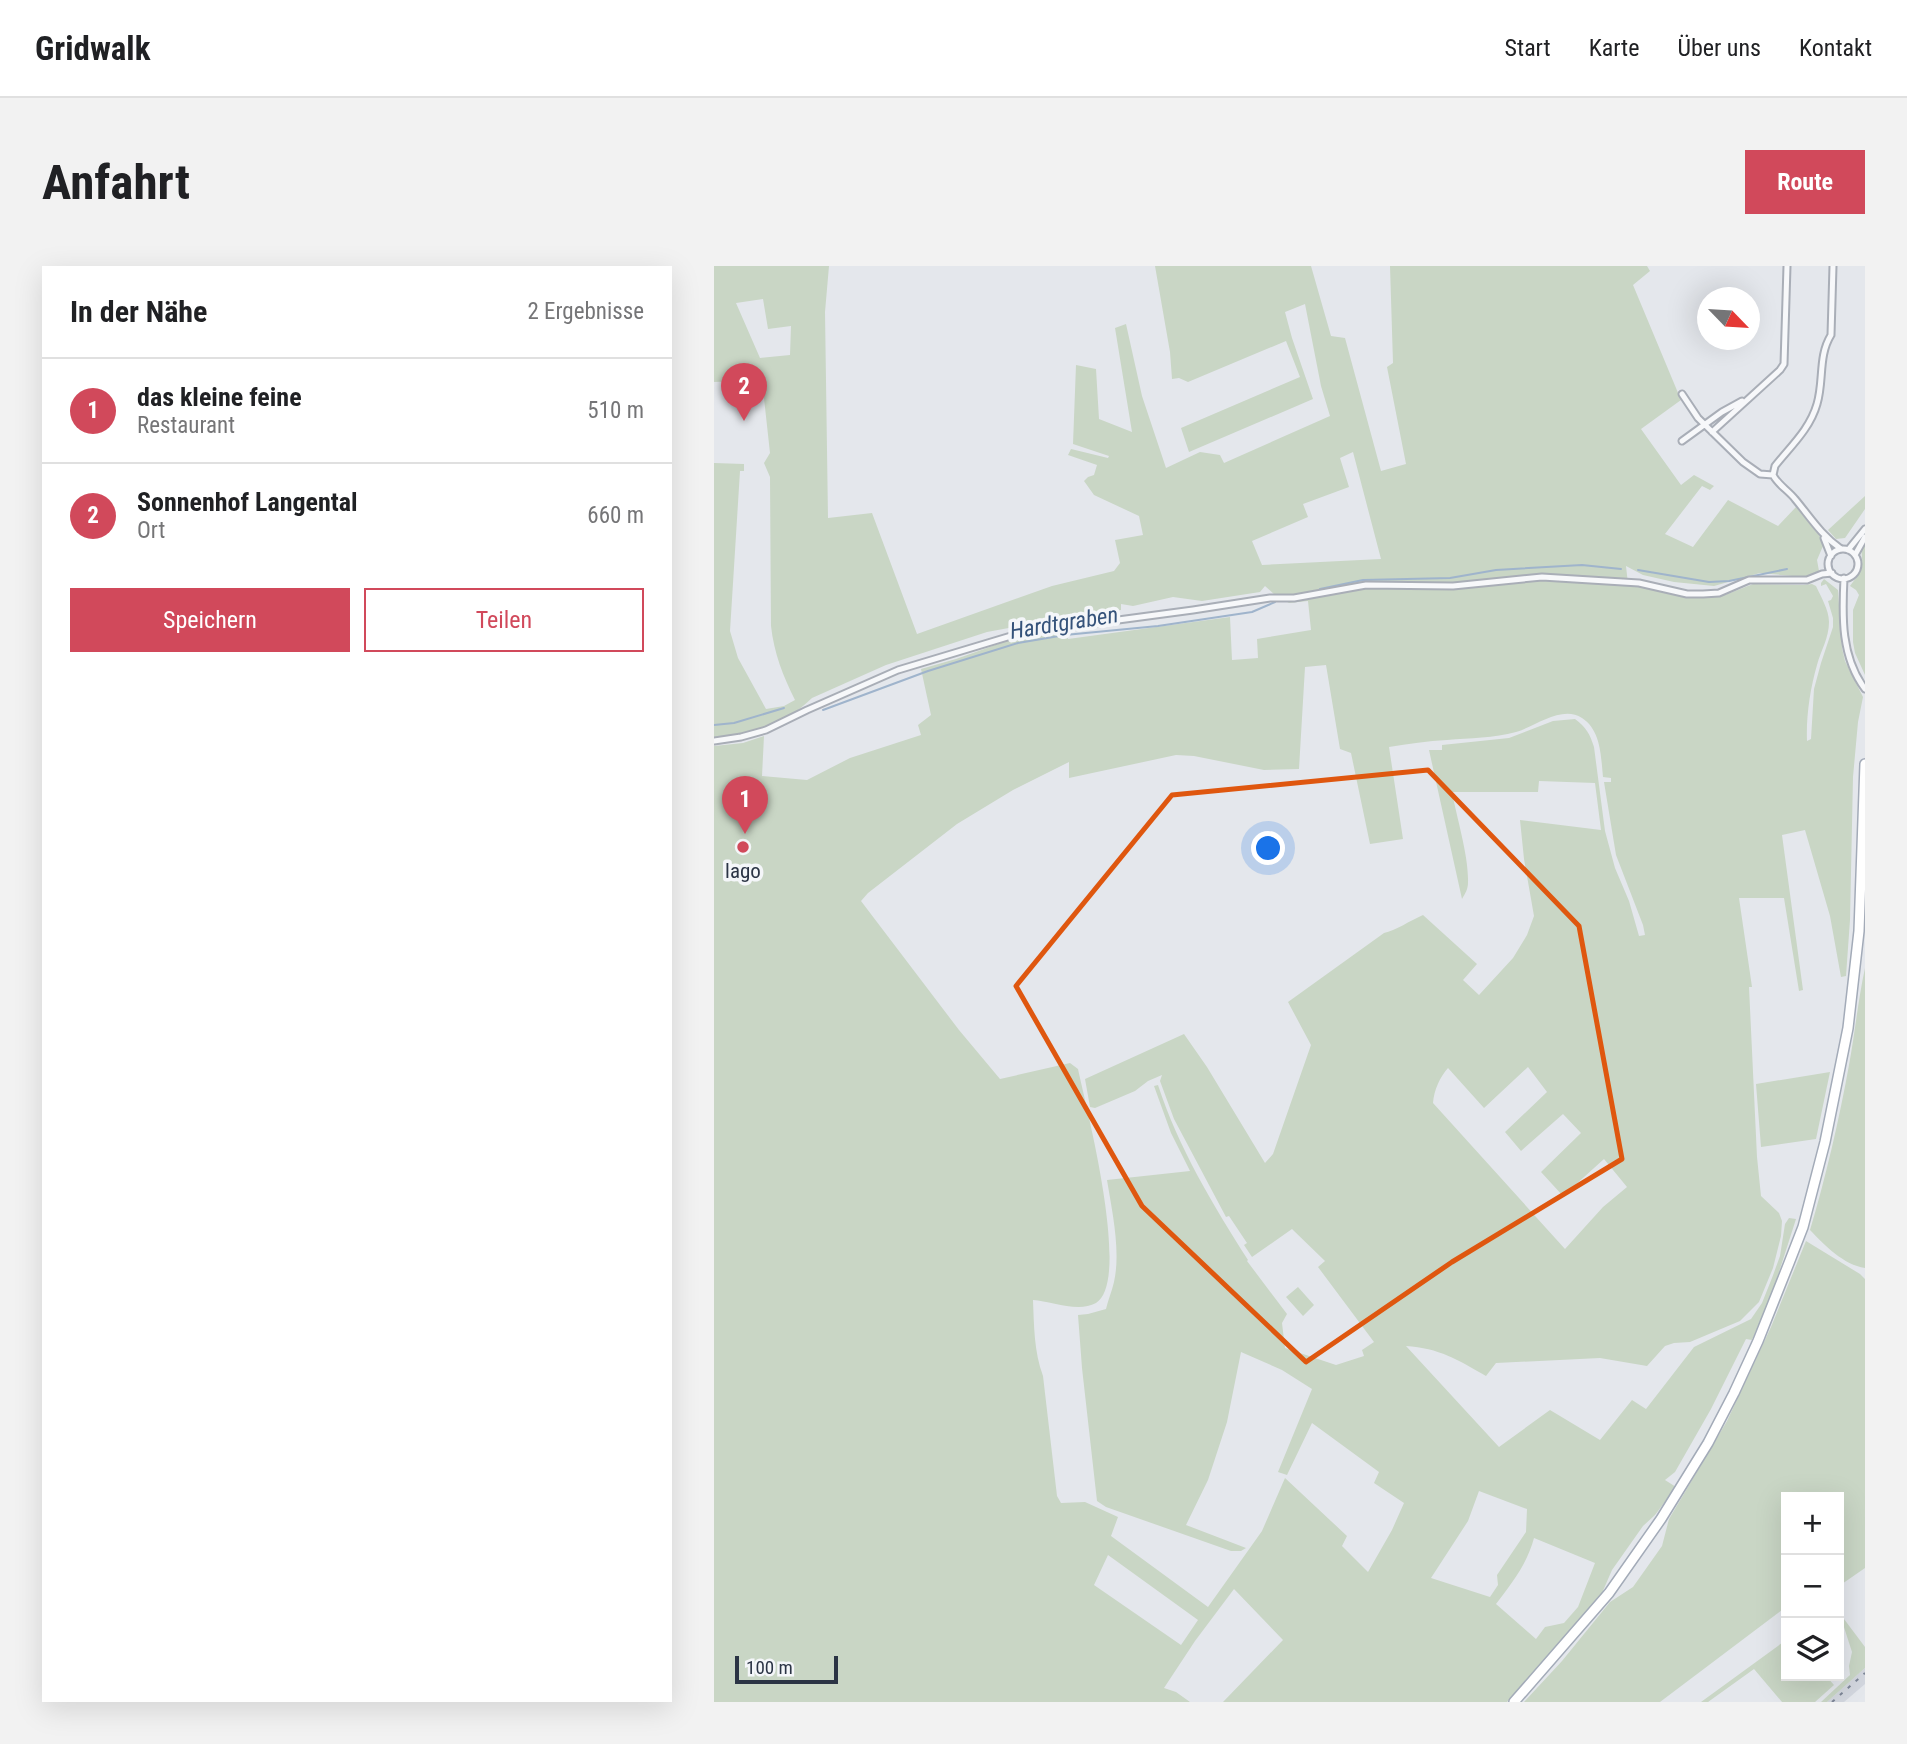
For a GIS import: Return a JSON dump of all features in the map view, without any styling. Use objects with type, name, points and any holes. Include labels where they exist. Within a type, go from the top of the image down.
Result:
[{"type":"main road","points":[[1514,1702],[1609,1593],[1661,1519],[1708,1443],[1770,1315],[1802,1227],[1825,1142],[1841,1064],[1855,977],[1859,931],[1864,851],[1865,764]]},
{"type":"street","points":[[1712,432],[1784,364],[1787,266]]},
{"type":"street","points":[[714,741],[766,730],[898,670],[1021,632],[1270,598],[1294,598],[1366,585],[1453,586],[1542,577],[1639,583],[1687,594],[1703,594],[1719,593],[1749,580],[1807,580],[1832,573],[1844,578],[1849,577],[1857,570],[1855,555],[1841,549],[1823,535],[1793,496],[1776,482],[1773,475],[1774,466],[1809,425],[1818,403],[1825,345],[1831,335],[1833,266]]},
{"type":"street","points":[[1682,394],[1698,418],[1743,462],[1760,474],[1773,475]]},
{"type":"street","points":[[1682,440],[1722,412],[1751,396]]},
{"type":"street","points":[[1848,550],[1865,528]]},
{"type":"street","points":[[1822,574],[1829,565],[1831,556],[1823,535]]},
{"type":"street","points":[[1855,555],[1865,537]]},
{"type":"street","points":[[1831,556],[1841,549]]},
{"type":"street","points":[[1829,565],[1832,573]]},
{"type":"street","points":[[1844,578],[1845,645],[1850,665],[1863,687]]},
{"type":"highlighted area","points":[[1428,770],[1579,926],[1622,1159],[1452,1262],[1306,1362],[1142,1206],[1016,986],[1172,795]]},
{"type":"shaded area","points":[[1865,1668],[1865,1684],[1844,1702],[1827,1702]]},
{"type":"green space","points":[[714,266],[829,266],[825,312],[828,518],[872,513],[917,634],[1052,586],[1114,571],[1120,563],[1115,540],[1143,535],[1139,516],[1094,495],[1084,481],[1094,475],[1097,465],[1068,455],[1071,449],[1108,458],[1109,456],[1073,444],[1076,365],[1096,369],[1099,419],[1132,432],[1115,328],[1126,324],[1142,396],[1166,468],[1200,452],[1220,455],[1224,463],[1330,416],[1321,386],[1305,304],[1285,312],[1313,399],[1189,452],[1181,428],[1300,377],[1286,341],[1188,382],[1179,378],[1172,379],[1155,266],[1311,266],[1331,336],[1345,338],[1381,471],[1406,464],[1387,367],[1393,363],[1390,266],[1647,266],[1650,271],[1633,285],[1681,400],[1641,429],[1681,485],[1694,475],[1714,486],[1710,490],[1702,486],[1665,534],[1693,547],[1728,500],[1778,526],[1796,507],[1822,539],[1823,546],[1817,560],[1819,571],[1804,577],[1760,573],[1714,586],[1674,582],[1643,575],[1626,566],[1628,584],[1683,597],[1725,595],[1753,584],[1816,586],[1829,622],[1810,693],[1807,741],[1811,739],[1814,689],[1833,627],[1828,601],[1833,596],[1826,584],[1821,586],[1824,579],[1838,590],[1845,661],[1863,697],[1853,777],[1846,976],[1841,977],[1830,916],[1805,830],[1782,835],[1803,990],[1799,991],[1784,898],[1739,898],[1752,987],[1749,987],[1761,1196],[1779,1213],[1782,1221],[1773,1268],[1759,1302],[1740,1321],[1690,1342],[1665,1346],[1647,1366],[1600,1358],[1496,1363],[1486,1376],[1438,1352],[1406,1346],[1499,1447],[1550,1410],[1600,1440],[1632,1400],[1646,1409],[1694,1347],[1751,1319],[1762,1303],[1780,1256],[1785,1224],[1789,1218],[1796,1219],[1771,1297],[1752,1340],[1746,1339],[1675,1472],[1665,1480],[1676,1487],[1643,1526],[1612,1570],[1602,1593],[1507,1702],[1223,1702],[1283,1640],[1234,1589],[1164,1688],[1176,1692],[1190,1702],[714,1702],[714,746],[743,743],[764,736],[762,776],[807,780],[850,758],[921,735],[918,725],[931,715],[921,669],[1021,636],[1066,630],[1068,639],[1230,617],[1232,660],[1258,658],[1257,639],[1311,630],[1308,601],[1289,603],[1265,586],[1260,592],[1202,601],[1173,597],[1133,606],[1121,604],[1121,610],[987,632],[886,665],[812,698],[797,711],[770,726],[732,737],[714,737],[714,463],[744,464],[744,471],[740,471],[730,631],[738,658],[766,709],[784,706],[795,700],[774,646],[771,626],[770,477],[764,463],[770,453],[762,380],[714,382]],"holes":[[[763,299],[768,329],[791,326],[790,355],[760,358],[736,303]],[[1353,452],[1381,559],[1262,565],[1252,541],[1308,517],[1303,504],[1349,487],[1340,458]],[[1326,665],[1340,749],[1351,753],[1370,844],[1403,839],[1389,747],[1508,734],[1558,715],[1582,718],[1593,729],[1596,737],[1603,777],[1611,778],[1611,782],[1604,782],[1616,855],[1645,935],[1639,936],[1629,901],[1615,868],[1605,831],[1594,747],[1582,725],[1575,719],[1553,721],[1509,738],[1442,745],[1442,750],[1429,750],[1462,899],[1467,887],[1468,873],[1452,792],[1538,792],[1539,781],[1595,783],[1601,830],[1520,820],[1534,916],[1527,935],[1513,958],[1479,995],[1463,980],[1477,964],[1423,915],[1384,933],[1288,1002],[1311,1045],[1273,1154],[1265,1163],[1184,1034],[1085,1079],[1090,1107],[1095,1108],[1135,1091],[1162,1075],[1160,1081],[1174,1119],[1226,1217],[1229,1216],[1247,1243],[1244,1245],[1252,1257],[1292,1229],[1325,1261],[1318,1267],[1374,1342],[1362,1350],[1364,1356],[1336,1365],[1285,1348],[1282,1323],[1287,1314],[1247,1261],[1209,1197],[1186,1153],[1158,1085],[1154,1086],[1171,1133],[1190,1171],[1107,1180],[1116,1244],[1114,1282],[1106,1309],[1078,1315],[1097,1501],[1106,1507],[1231,1551],[1246,1548],[1186,1525],[1208,1480],[1227,1422],[1241,1352],[1282,1370],[1312,1389],[1278,1472],[1287,1475],[1312,1423],[1379,1472],[1374,1483],[1404,1503],[1368,1572],[1342,1546],[1347,1536],[1285,1478],[1262,1531],[1208,1607],[1111,1536],[1118,1517],[1085,1502],[1061,1503],[1057,1496],[1043,1376],[1036,1348],[1033,1300],[1073,1307],[1096,1303],[1106,1288],[1109,1262],[1104,1192],[1078,1069],[1070,1063],[1000,1079],[959,1030],[861,901],[957,824],[1013,790],[1069,762],[1069,778],[1176,755],[1264,770],[1299,769],[1305,667]],[[1528,1067],[1547,1092],[1505,1132],[1521,1151],[1563,1114],[1581,1133],[1541,1172],[1563,1196],[1604,1159],[1627,1187],[1603,1207],[1565,1249],[1433,1103],[1438,1084],[1448,1068],[1484,1108]],[[1479,1491],[1527,1509],[1526,1532],[1497,1575],[1498,1585],[1490,1597],[1431,1578],[1468,1521]],[[1534,1538],[1595,1563],[1578,1607],[1564,1623],[1545,1627],[1536,1639],[1496,1604],[1527,1556]],[[1108,1555],[1198,1620],[1181,1645],[1094,1585]]]},
{"type":"green space","points":[[1865,496],[1865,509],[1845,538],[1836,539],[1828,530]]},
{"type":"green space","points":[[1865,542],[1865,675],[1853,642],[1853,610],[1859,595],[1850,586],[1861,571]]},
{"type":"green space","points":[[1865,968],[1865,1268],[1842,1259],[1810,1230],[1841,1106]]},
{"type":"green space","points":[[1830,1072],[1816,1139],[1761,1147],[1756,1084]]},
{"type":"green space","points":[[1806,1241],[1865,1279],[1865,1568],[1844,1583],[1844,1492],[1781,1492],[1781,1611],[1660,1702],[1524,1702],[1610,1602],[1633,1587],[1662,1546],[1669,1519],[1727,1421],[1771,1327]]},
{"type":"green space","points":[[1298,1287],[1314,1305],[1303,1316],[1286,1297]]},
{"type":"green space","points":[[1844,1619],[1865,1647],[1865,1668],[1827,1702],[1821,1702],[1850,1675],[1852,1652]]},
{"type":"green space","points":[[1781,1644],[1781,1681],[1830,1681],[1834,1685],[1815,1702],[1782,1702],[1754,1669],[1708,1702],[1701,1702]]},
{"type":"waterway","name":"Hardtgraben","points":[[1320,589],[1363,580],[1450,578],[1496,570],[1582,565],[1621,569]]},
{"type":"waterway","points":[[1638,570],[1709,582],[1729,581],[1787,569]]},
{"type":"waterway","name":"Hardtgraben","points":[[823,710],[928,671],[1018,643],[1252,612],[1275,602]]},
{"type":"waterway","name":"Hardtgraben","points":[[714,725],[734,723],[784,708]]},
{"type":"railway","points":[[1832,1702],[1865,1673]]},
{"type":"place","name":"Sonnenhof Langental","points":[[744,421]]},
{"type":"place","name":"das kleine feine","points":[[745,834]]},
{"type":"place","name":"lago","points":[[743,847]]}]
